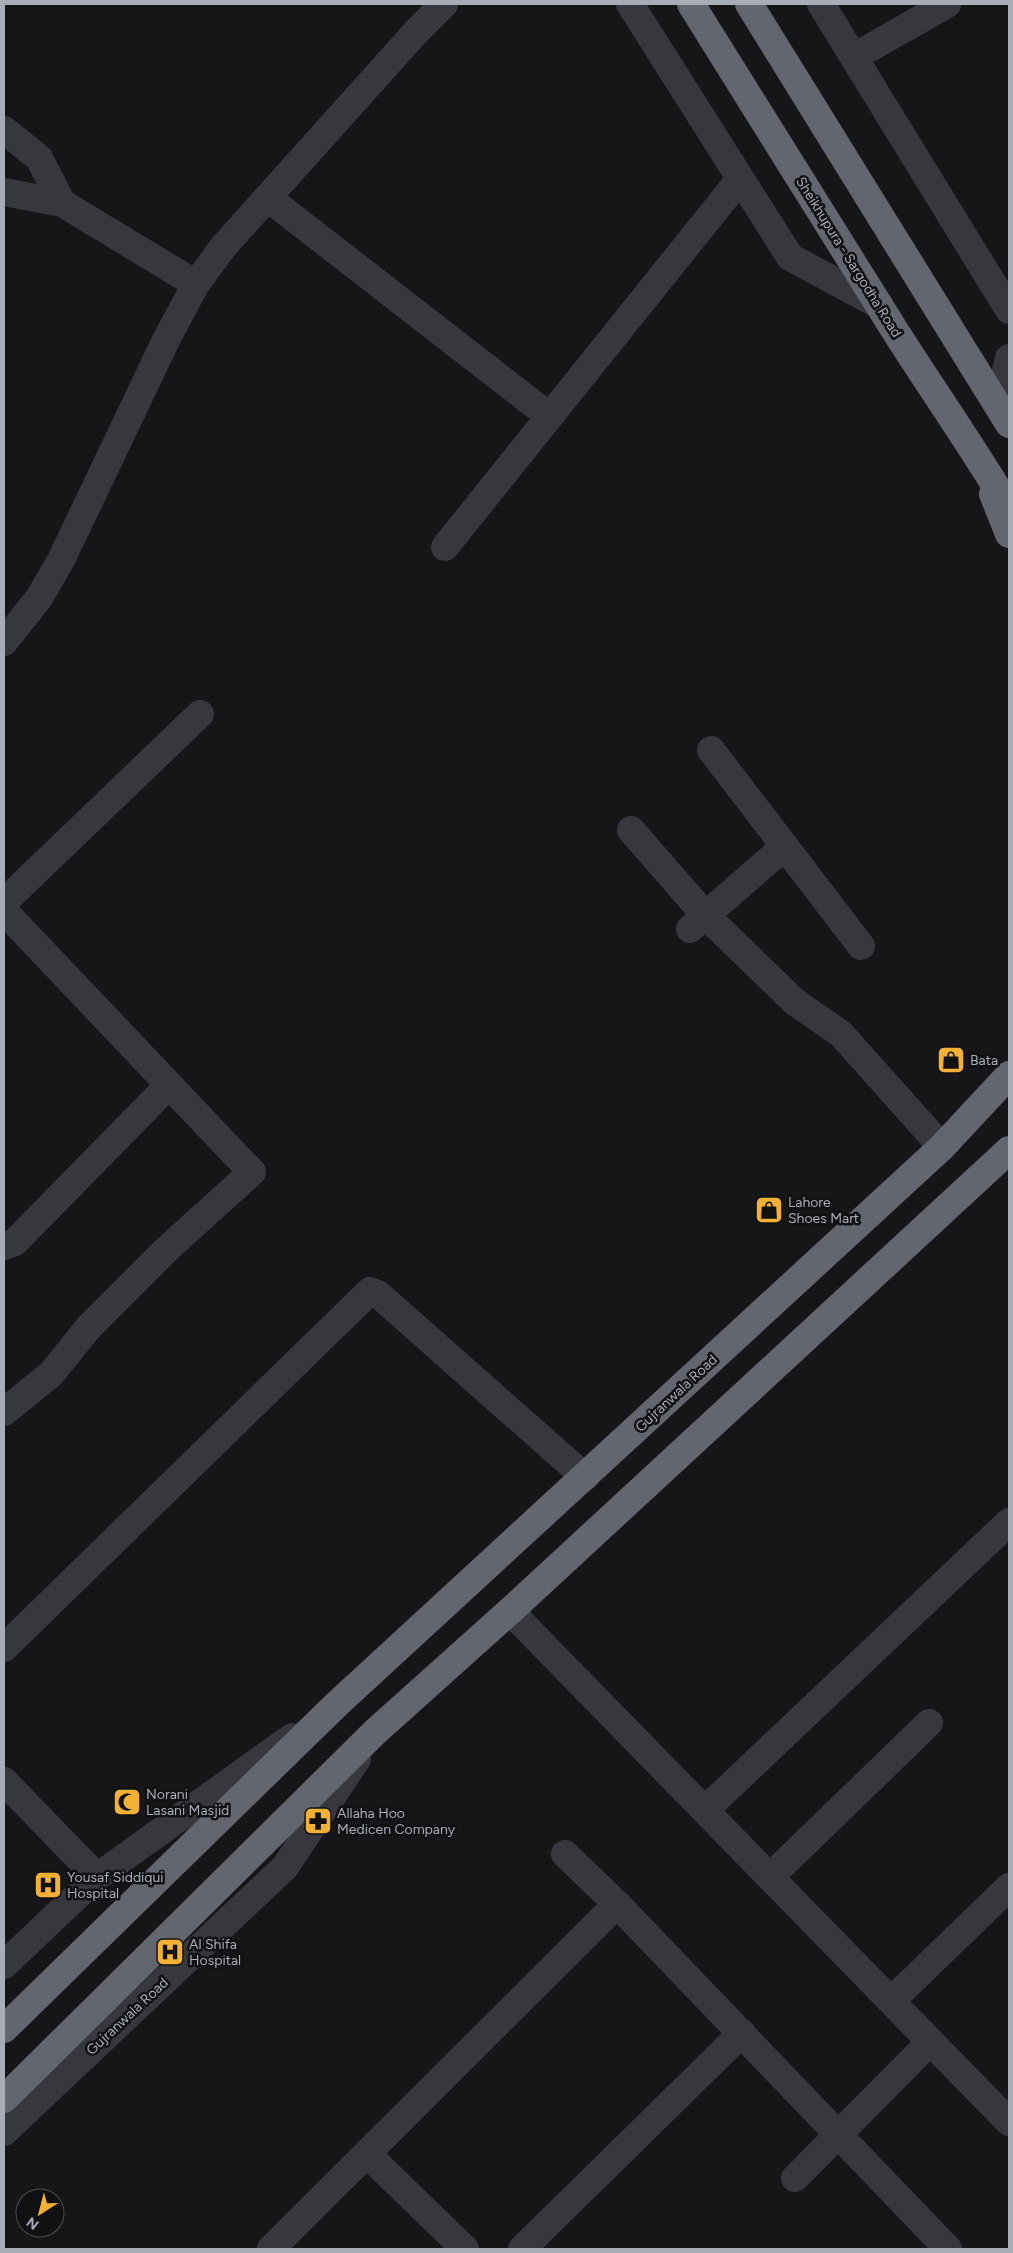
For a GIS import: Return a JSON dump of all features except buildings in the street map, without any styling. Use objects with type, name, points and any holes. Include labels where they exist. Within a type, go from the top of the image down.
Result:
[{"type":"highway","name":"Sheikhupura - Sargodha Road","points":[[691,4],[942,405],[976,453],[1009,508]]},
{"type":"highway","points":[[749,4],[1006,418]]},
{"type":"highway","points":[[976,453],[1009,534]]},
{"type":"highway","name":"Gujranwala Road","points":[[4,2029],[337,1704],[942,1147],[1009,1075]]},
{"type":"highway","name":"Gujranwala Road","points":[[4,2099],[375,1732],[510,1611],[1009,1150]]},
{"type":"street","points":[[4,642],[39,598],[61,560],[167,338],[196,284],[224,247],[409,39],[444,4]]},
{"type":"street","points":[[630,4],[790,257],[879,305]]},
{"type":"street","points":[[821,4],[1009,310]]},
{"type":"street","points":[[854,57],[946,4]]},
{"type":"street","points":[[4,130],[40,158],[62,204]]},
{"type":"street","points":[[445,547],[740,179]]},
{"type":"street","points":[[4,192],[62,204],[196,284]]},
{"type":"street","points":[[268,198],[549,416]]},
{"type":"street","points":[[1006,418],[1009,358]]},
{"type":"street","points":[[4,902],[200,714]]},
{"type":"street","points":[[711,750],[861,946]]},
{"type":"street","points":[[631,830],[698,923],[795,1002],[841,1034],[942,1147]]},
{"type":"street","points":[[698,923],[785,846]]},
{"type":"street","points":[[4,911],[252,1172],[166,1250],[96,1320],[71,1347],[52,1374],[4,1412]]},
{"type":"street","points":[[4,1246],[15,1242],[169,1085]]},
{"type":"street","points":[[4,1648],[370,1291],[378,1294],[585,1477]]},
{"type":"street","points":[[705,1810],[1009,1522]]},
{"type":"street","points":[[510,1611],[1009,2122]]},
{"type":"street","name":"Gujranwala Road","points":[[4,1965],[97,1877],[337,1704]]},
{"type":"street","points":[[770,1877],[929,1724]]},
{"type":"street","name":"Gujranwala Road","points":[[4,2132],[284,1867],[375,1732]]},
{"type":"street","points":[[4,1781],[97,1877]]},
{"type":"street","points":[[565,1854],[617,1904],[948,2249]]},
{"type":"street","points":[[891,2001],[1009,1887]]},
{"type":"street","points":[[271,2249],[617,1904]]},
{"type":"street","points":[[522,2249],[742,2033]]},
{"type":"street","points":[[795,2178],[930,2042]]},
{"type":"street","points":[[367,2154],[465,2249]]},
{"type":"place","name":"Bata","points":[[951,1060]]},
{"type":"place","name":"Lahore Shoes Mart","points":[[769,1210]]},
{"type":"place","name":"Norani Lasani Masjid","points":[[127,1802]]},
{"type":"place","name":"Allaha Hoo Medicen Company","points":[[318,1821]]},
{"type":"place","name":"Yousaf Siddiqui Hospital","points":[[48,1885]]},
{"type":"place","name":"Al Shifa Hospital","points":[[170,1952]]}]
